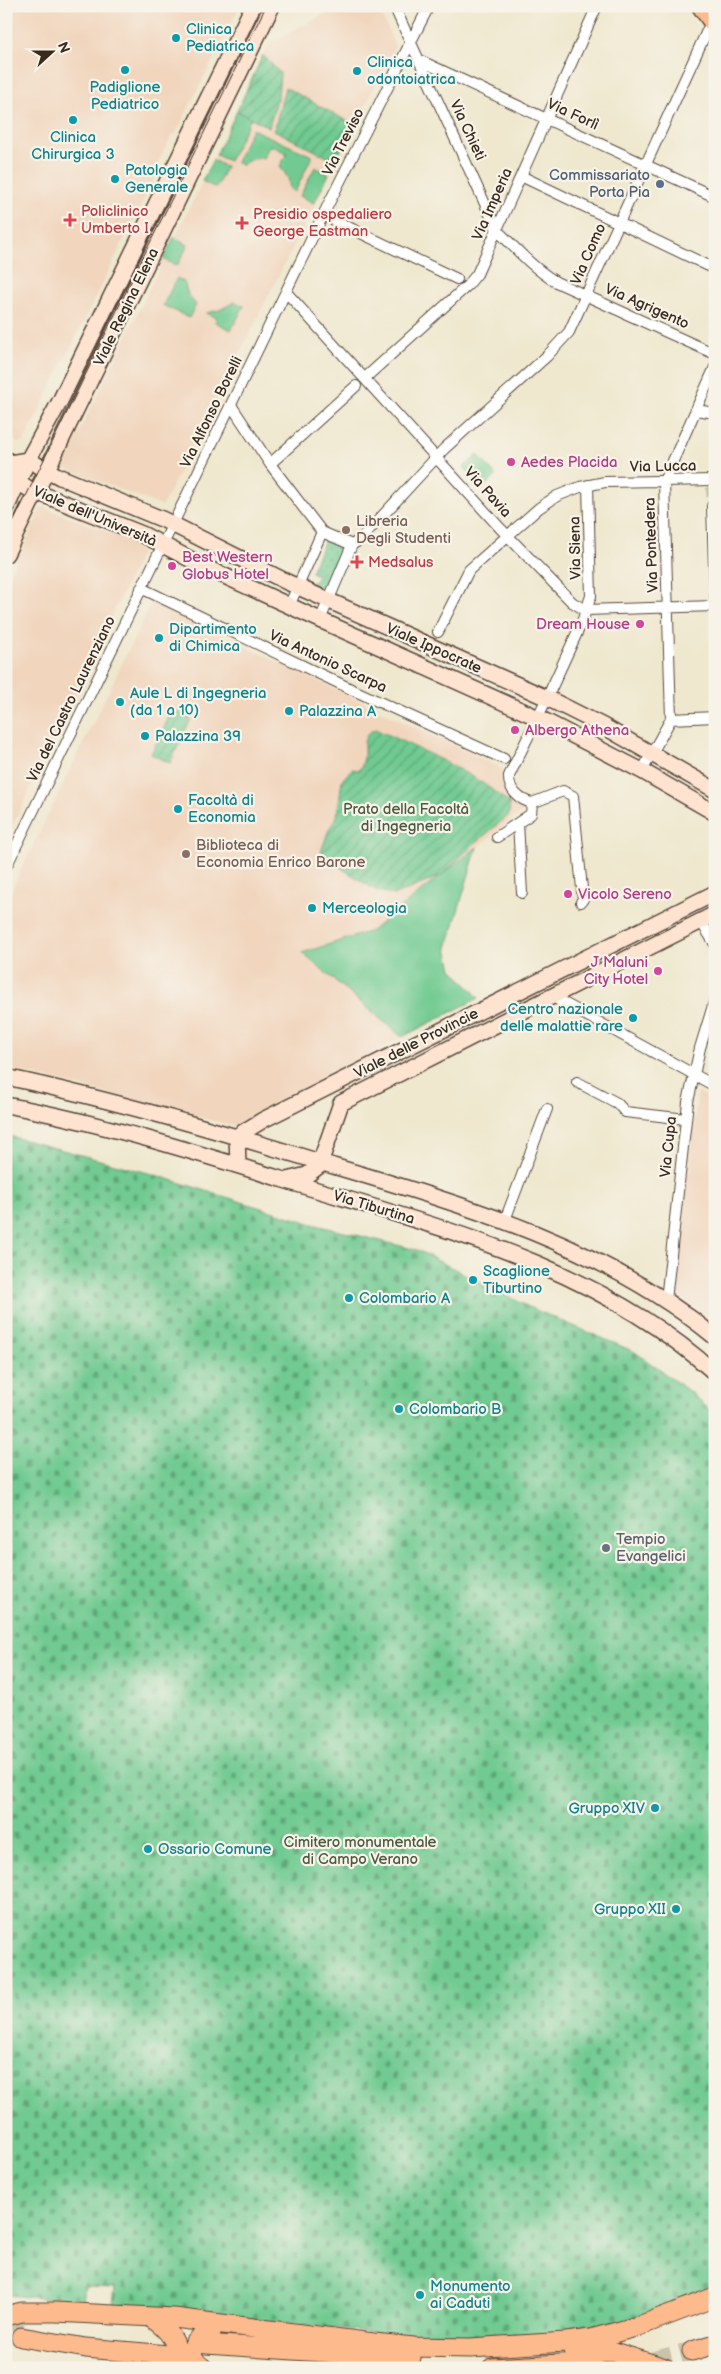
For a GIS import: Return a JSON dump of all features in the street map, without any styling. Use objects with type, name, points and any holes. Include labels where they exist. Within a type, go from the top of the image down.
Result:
[{"type":"highway","points":[[6,2316],[22,2312],[55,2312],[174,2318],[414,2347],[498,2346],[591,2338],[646,2324],[715,2297]]},
{"type":"highway","points":[[6,2304],[55,2312]]},
{"type":"highway","points":[[22,2330],[86,2348],[172,2357],[177,2348],[172,2335],[150,2317]]},
{"type":"highway","points":[[225,2325],[206,2333],[194,2343],[193,2356],[204,2361],[344,2368]]},
{"type":"highway","points":[[692,2351],[715,2344]]},
{"type":"highway","points":[[204,2361],[409,2358],[591,2350],[620,2353],[664,2368]]},
{"type":"highway","points":[[492,2368],[582,2362],[625,2368]]},
{"type":"main road","name":"Viale Regina Elena","points":[[6,509],[28,460],[71,378],[253,6]]},
{"type":"main road","name":"Viale Regina Elena","points":[[6,554],[272,6]]},
{"type":"main road","points":[[700,6],[712,16]]},
{"type":"main road","name":"Viale dell'Università","points":[[149,513],[46,470],[28,460],[8,461],[18,482],[36,492],[163,544]]},
{"type":"main road","name":"Viale Ippocrate","points":[[149,513],[297,586],[547,698],[652,753],[715,790]]},
{"type":"main road","name":"Viale Ippocrate","points":[[163,544],[289,606],[538,718],[642,771],[715,813]]},
{"type":"main road","name":"Viale delle Provincie","points":[[237,1136],[249,1127],[715,893]]},
{"type":"main road","name":"Viale delle Provincie","points":[[341,1103],[715,914]]},
{"type":"main road","name":"Via Tiburtina","points":[[6,1077],[98,1098],[237,1136],[505,1220],[582,1254],[666,1300],[715,1337]]},
{"type":"main road","points":[[285,1180],[311,1173],[322,1162],[341,1103]]},
{"type":"main road","name":"Via Tiburtina","points":[[6,1105],[109,1128],[238,1165],[486,1242],[571,1278],[653,1325],[715,1373]]},
{"type":"main road","points":[[237,1136],[238,1165]]},
{"type":"street","name":"Via Chieti","points":[[394,6],[497,230]]},
{"type":"street","name":"Via Treviso","points":[[286,292],[429,6]]},
{"type":"street","name":"Via Imperia","points":[[365,378],[473,280],[597,6]]},
{"type":"street","name":"Via Como","points":[[352,545],[362,538],[436,457],[561,341],[572,326],[712,16]]},
{"type":"street","name":"Via Forlì","points":[[419,60],[715,197]]},
{"type":"street","points":[[521,176],[715,269]]},
{"type":"street","points":[[323,215],[457,280]]},
{"type":"street","name":"Via Agrigento","points":[[497,230],[535,268],[556,282],[715,354]]},
{"type":"street","name":"Via Pavia","points":[[286,292],[508,536],[566,597],[585,610]]},
{"type":"street","name":"Via Alfonso Borelli","points":[[163,544],[286,292]]},
{"type":"street","points":[[664,482],[715,366]]},
{"type":"street","points":[[270,464],[356,386]]},
{"type":"street","points":[[231,405],[270,464],[322,532],[352,545],[320,620]]},
{"type":"street","points":[[696,410],[715,413]]},
{"type":"street","name":"Via Lucca","points":[[438,632],[470,570],[546,503],[568,491],[588,485],[613,482],[715,480]]},
{"type":"street","name":"Via Pontedera","points":[[664,482],[671,719]]},
{"type":"street","name":"Via Siena","points":[[532,803],[520,798],[508,782],[509,776],[538,718],[591,596],[588,485]]},
{"type":"street","points":[[712,506],[715,595]]},
{"type":"street","points":[[289,606],[322,532]]},
{"type":"street","name":"Via del Castro Laurenziano","points":[[6,867],[163,544]]},
{"type":"street","name":"Via Antonio Scarpa","points":[[141,588],[350,689],[504,759]]},
{"type":"street","points":[[585,610],[715,606]]},
{"type":"street","points":[[642,771],[671,719],[715,717]]},
{"type":"street","points":[[497,837],[531,814],[532,803],[563,791],[571,793],[575,800],[577,820],[583,899],[581,902]]},
{"type":"street","points":[[518,823],[522,893]]},
{"type":"street","points":[[681,910],[688,927]]},
{"type":"street","points":[[705,928],[715,944]]},
{"type":"street","points":[[551,996],[715,1086]]},
{"type":"street","name":"Via Cupa","points":[[666,1300],[686,1119],[694,1074],[715,999]]},
{"type":"street","points":[[501,1000],[510,1017]]},
{"type":"street","points":[[577,1082],[616,1103],[626,1112],[686,1119]]},
{"type":"street","points":[[331,1086],[340,1093],[341,1103]]},
{"type":"street","points":[[505,1220],[547,1109]]},
{"type":"shaded area","name":"Policlinico Umberto I","points":[[6,6],[240,6],[175,135],[173,134],[165,148],[152,175],[154,179],[24,442],[17,443],[6,431]]},
{"type":"shaded area","points":[[340,6],[378,6],[395,46],[162,506],[62,467],[268,44]]},
{"type":"shaded area","points":[[42,507],[145,545],[6,840],[6,582]]},
{"type":"shaded area","points":[[152,602],[501,768],[523,811],[371,931],[302,953],[402,1037],[235,1126],[6,1068],[6,901]]},
{"type":"shaded area","points":[[698,1092],[715,1101],[715,1323],[668,1288],[674,1281]]},
{"type":"green space","points":[[263,55],[280,73],[278,97],[269,127],[237,111]]},
{"type":"green space","points":[[285,87],[354,125],[335,161],[274,130]]},
{"type":"green space","points":[[237,111],[251,118],[229,161],[216,155]]},
{"type":"green space","points":[[252,129],[312,156],[295,192],[290,189],[288,178],[280,166],[287,153],[270,145],[263,158],[254,158],[241,165],[236,162]]},
{"type":"green space","points":[[213,160],[226,167],[216,188],[202,181]]},
{"type":"green space","points":[[315,167],[329,174],[314,203],[300,196]]},
{"type":"green space","points":[[174,237],[188,245],[177,266],[163,259]]},
{"type":"green space","points":[[177,278],[184,282],[188,295],[196,305],[189,318],[163,305]]},
{"type":"green space","points":[[235,302],[244,306],[231,330],[215,322],[217,318],[206,313],[219,310]]},
{"type":"green space","points":[[478,455],[496,476],[482,488],[464,467]]},
{"type":"green space","points":[[325,540],[344,549],[325,590],[320,591],[309,586],[312,581],[315,582],[318,575],[311,572]]},
{"type":"green space","points":[[173,709],[191,719],[170,763],[151,754]]},
{"type":"green space","name":"Prato della Facoltà di Ingegneria","points":[[375,729],[464,772],[510,804],[509,815],[474,844],[441,876],[395,895],[377,891],[332,862],[321,852],[329,829],[337,817],[342,780],[352,769],[359,770],[364,758],[364,742],[369,733]]},
{"type":"green space","points":[[477,847],[447,948],[452,969],[479,998],[402,1037],[302,953],[371,931]]},
{"type":"green space","name":"Cimitero monumentale di Campo Verano","points":[[6,1135],[152,1174],[316,1225],[417,1250],[531,1308],[635,1352],[690,1392],[715,1415],[715,2288],[660,2312],[587,2333],[516,2340],[427,2338],[113,2304],[115,2287],[85,2286],[83,2302],[6,2295]]},
{"type":"tunnel","points":[[711,487],[712,506]]},
{"type":"tunnel","points":[[6,2320],[24,2324]]},
{"type":"tunnel","points":[[626,2368],[692,2351]]},
{"type":"tram line","points":[[6,537],[266,6]]},
{"type":"place","name":"Clinica Pediatrica","points":[[176,38]]},
{"type":"place","name":"Padiglione Pediatrico","points":[[125,70]]},
{"type":"place","name":"Clinica odontoiatrica","points":[[357,71]]},
{"type":"place","name":"Clinica Chirurgica 3","points":[[73,120]]},
{"type":"place","name":"Patologia Generale","points":[[115,179]]},
{"type":"place","name":"Commissariato Porta Pia","points":[[660,184]]},
{"type":"place","name":"Policlinico Umberto I","points":[[70,220]]},
{"type":"place","name":"Presidio ospedaliero George Eastman","points":[[242,223]]},
{"type":"place","name":"Aedes Placida","points":[[511,462]]},
{"type":"place","name":"Libreria Degli Studenti","points":[[346,530]]},
{"type":"place","name":"Medsalus","points":[[357,562]]},
{"type":"place","name":"Best Western Globus Hotel","points":[[172,566]]},
{"type":"place","name":"Dream House","points":[[640,624]]},
{"type":"place","name":"Dipartimento di Chimica","points":[[159,638]]},
{"type":"place","name":"Aule L di Ingegneria (da 1 a 10)","points":[[120,702]]},
{"type":"place","name":"Palazzina A","points":[[289,711]]},
{"type":"place","name":"Albergo Athena","points":[[515,730]]},
{"type":"place","name":"Palazzina 39","points":[[145,736]]},
{"type":"place","name":"Facoltà di Economia","points":[[178,809]]},
{"type":"place","name":"Biblioteca di Economia Enrico Barone","points":[[186,854]]},
{"type":"place","name":"Vicolo Sereno","points":[[568,894]]},
{"type":"place","name":"Merceologia","points":[[312,908]]},
{"type":"place","name":"J Maluni City Hotel","points":[[658,971]]},
{"type":"place","name":"Centro nazionale delle malattie rare","points":[[633,1018]]},
{"type":"place","name":"Scaglione Tiburtino","points":[[473,1280]]},
{"type":"place","name":"Colombario A","points":[[349,1298]]},
{"type":"place","name":"Colombario B","points":[[399,1409]]},
{"type":"place","name":"Tempio Evangelici","points":[[606,1548]]},
{"type":"place","name":"Gruppo XIV","points":[[655,1808]]},
{"type":"place","name":"Ossario Comune","points":[[148,1849]]},
{"type":"place","name":"Gruppo XII","points":[[676,1909]]},
{"type":"place","name":"Monumento ai Caduti","points":[[420,2295]]}]
